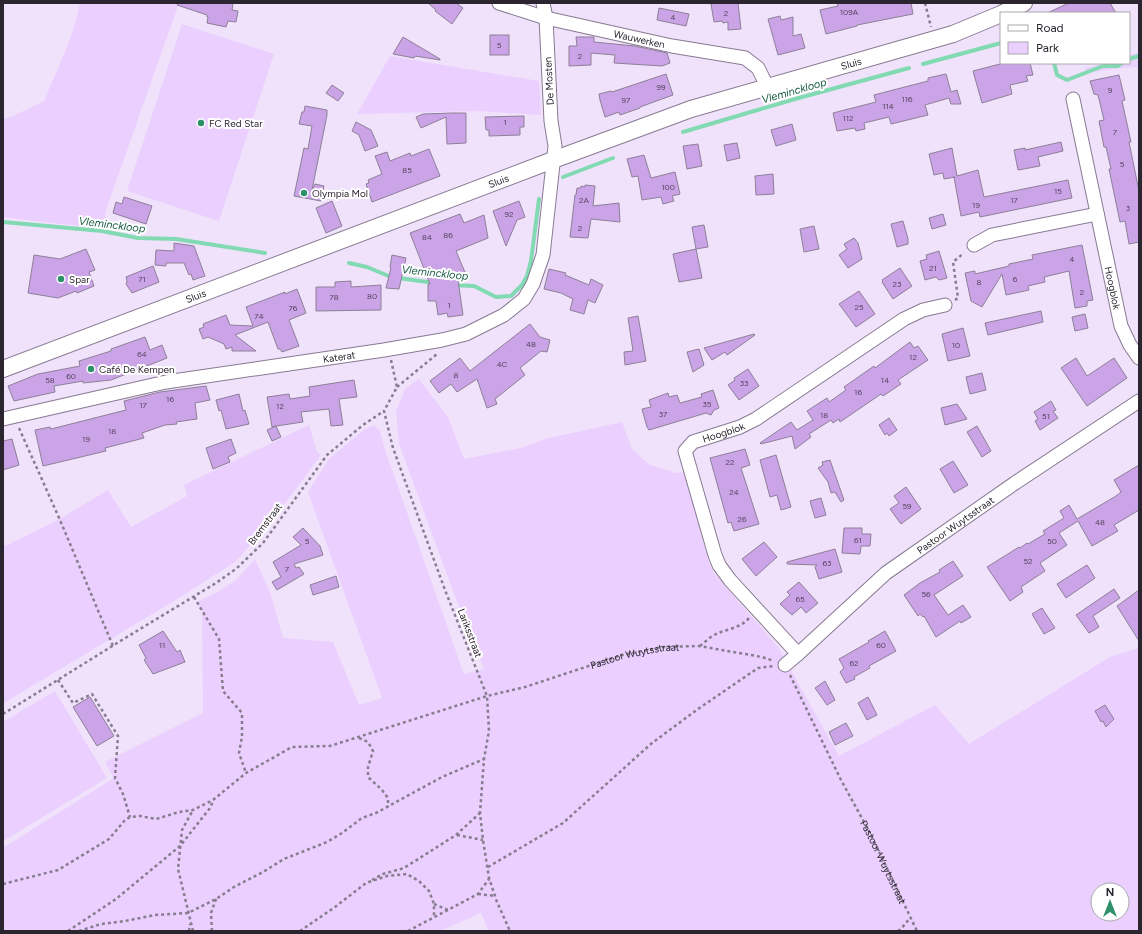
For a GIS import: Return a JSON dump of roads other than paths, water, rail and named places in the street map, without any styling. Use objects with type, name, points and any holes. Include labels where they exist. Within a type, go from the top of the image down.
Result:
[{"type":"street","name":"Wauwerken","points":[[499,3],[546,18],[672,46],[745,58],[758,68],[767,86]]},
{"type":"street","name":"De Mosten","points":[[543,3],[546,18],[551,121],[555,146],[553,160]]},
{"type":"street","name":"Sluis","points":[[1006,12],[1024,3]]},
{"type":"street","name":"Sluis","points":[[3,369],[691,109],[953,34],[1000,15]]},
{"type":"street","name":"Hoogblok","points":[[1073,99],[1121,326],[1130,345],[1139,358]]},
{"type":"street","name":"Katerat","points":[[6,416],[166,382],[442,340],[466,334],[486,325],[524,299],[533,284],[543,255],[553,160]]},
{"type":"street","points":[[974,245],[992,235],[1097,214]]},
{"type":"street","name":"Hoogblok","points":[[798,654],[730,580],[719,565],[685,451],[693,442],[740,427],[756,419],[904,319],[923,310],[945,305]]},
{"type":"street","name":"Pastoor Wuytsstraat","points":[[785,665],[886,573],[1015,483],[1139,401]]},
{"type":"waterway","name":"Vleminckloop","points":[[923,64],[1000,43]]},
{"type":"waterway","name":"Vleminckloop","points":[[1130,59],[1139,56]]},
{"type":"waterway","name":"Vleminckloop","points":[[1054,64],[1057,75],[1067,80],[1103,66],[1118,66],[1121,64]]},
{"type":"waterway","name":"Vleminckloop","points":[[683,132],[795,99],[909,68]]},
{"type":"waterway","name":"Vleminckloop","points":[[563,177],[613,158]]},
{"type":"waterway","name":"Vleminckloop","points":[[453,285],[474,286],[496,297],[511,296],[522,285],[527,276],[531,261],[539,199]]},
{"type":"waterway","name":"Vleminckloop","points":[[3,222],[102,231],[138,238],[176,239],[265,253]]},
{"type":"waterway","name":"Vleminckloop","points":[[349,263],[367,267],[391,277],[435,283]]},
{"type":"place","name":"FC Red Star","points":[[201,123]]},
{"type":"place","name":"Olympia Mol","points":[[304,193]]},
{"type":"place","name":"Spar","points":[[61,279]]},
{"type":"place","name":"Café De Kempen","points":[[91,369]]}]
